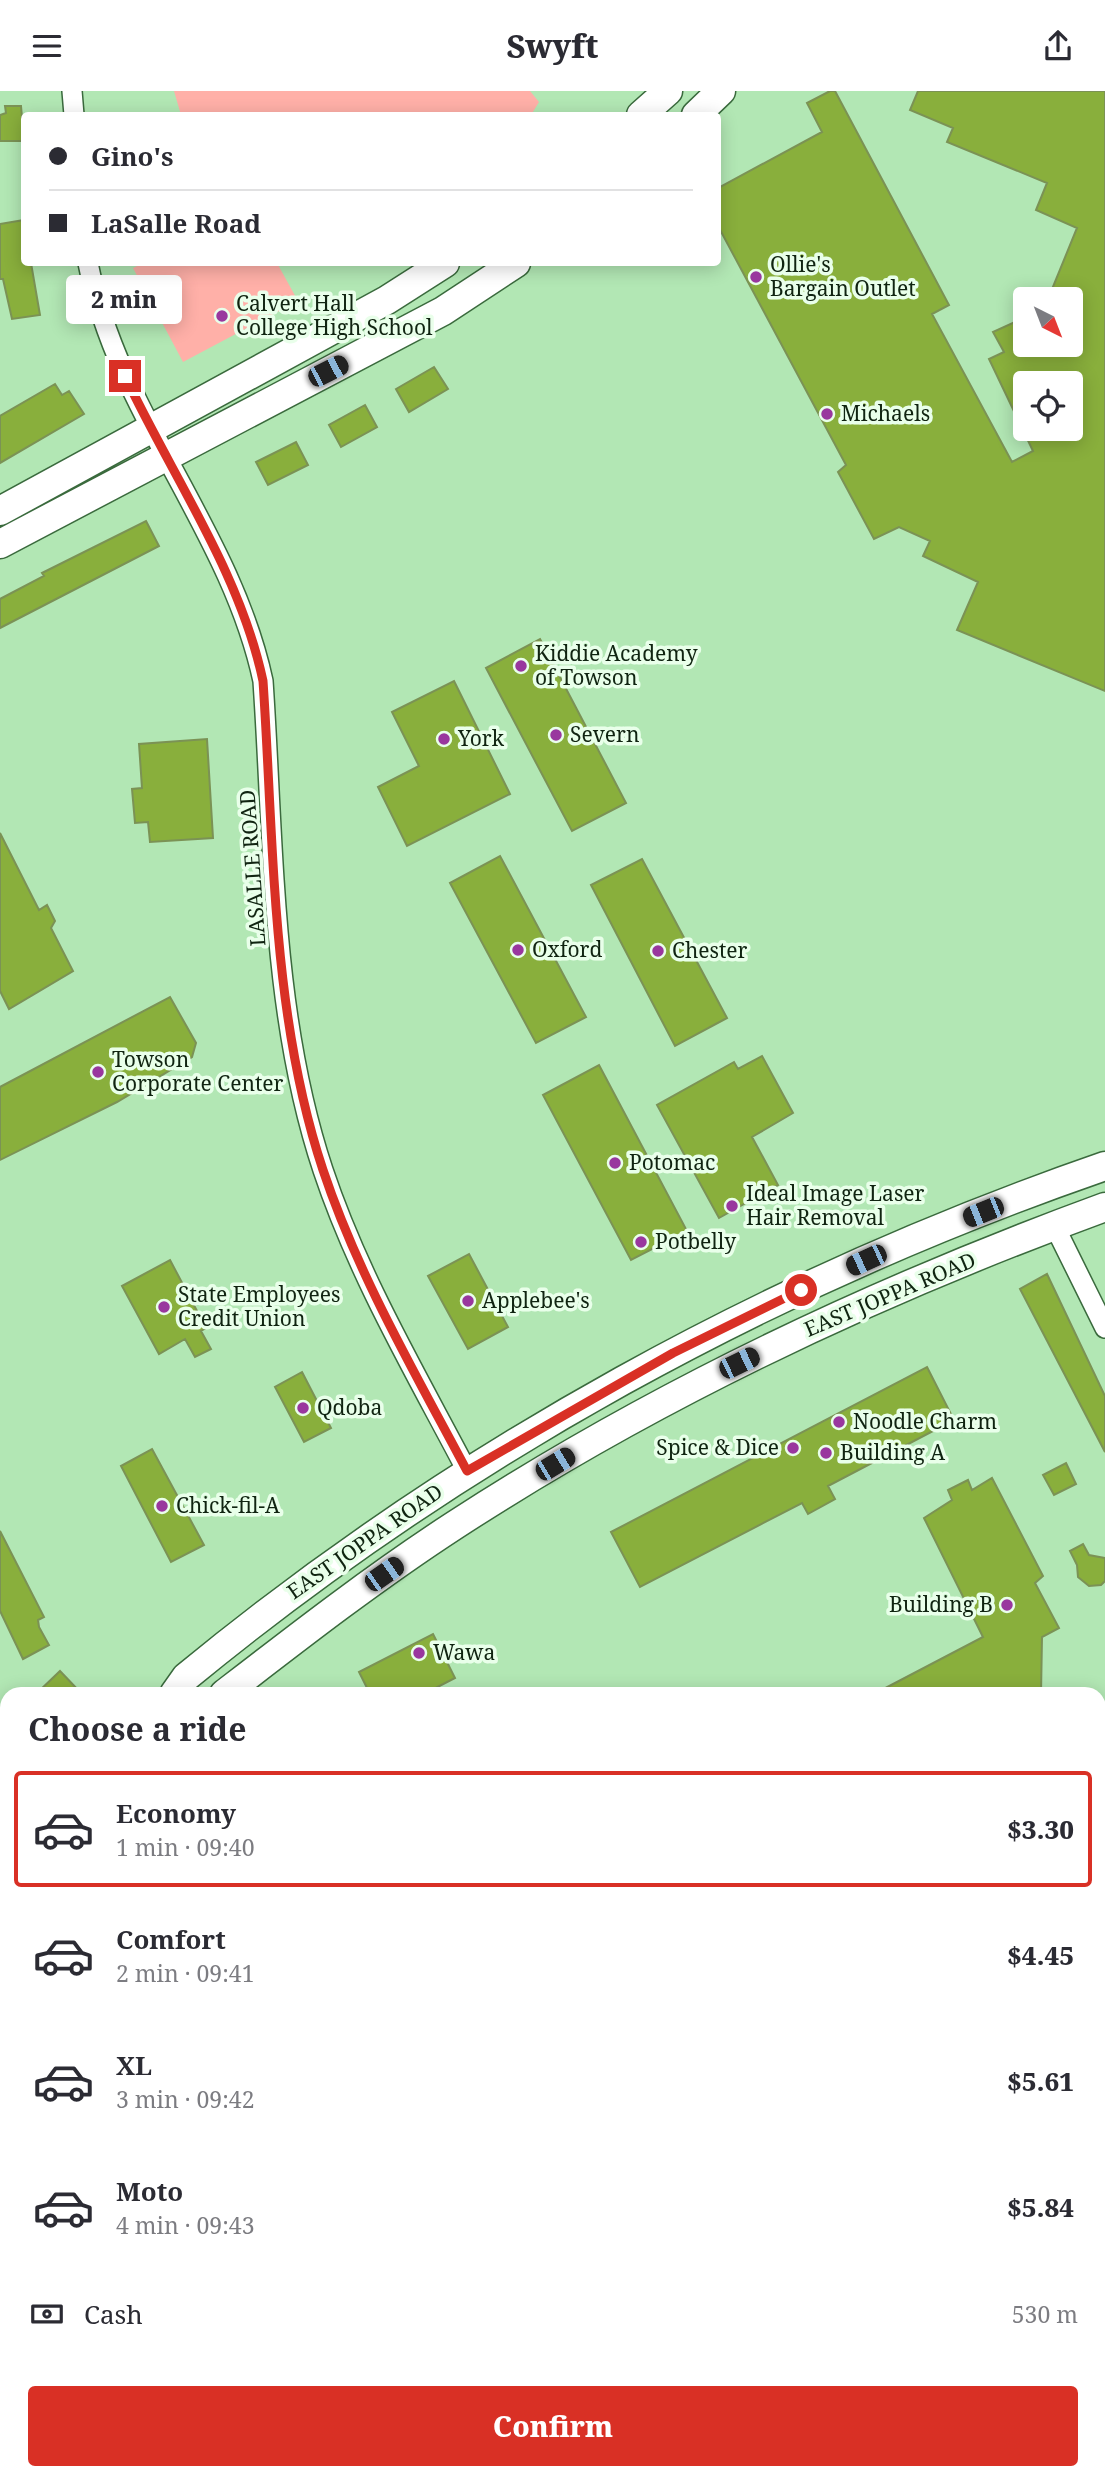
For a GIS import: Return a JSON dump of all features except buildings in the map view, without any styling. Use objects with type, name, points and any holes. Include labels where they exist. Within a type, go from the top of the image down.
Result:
[{"type":"main road","points":[[644,112],[668,91]]},
{"type":"main road","points":[[699,112],[721,91]]},
{"type":"main road","points":[[0,511],[387,300],[441,266]]},
{"type":"main road","points":[[0,544],[164,455],[443,311],[511,266]]},
{"type":"main road","name":"EAST JOPPA ROAD","points":[[179,1687],[186,1677],[341,1556],[467,1471],[673,1353],[888,1250],[1105,1166]]},
{"type":"main road","name":"EAST JOPPA ROAD","points":[[233,1687],[339,1607],[484,1506],[673,1397],[904,1286],[1105,1207]]},
{"type":"main road","points":[[888,1250],[904,1286]]},
{"type":"main road","points":[[467,1471],[484,1506]]},
{"type":"street","points":[[72,91],[74,112]]},
{"type":"street","name":"LASALLE ROAD","points":[[89,266],[117,358],[149,428],[227,575],[246,616],[256,648],[263,681],[285,982],[300,1077],[322,1168],[350,1242],[380,1305],[467,1471]]},
{"type":"street","points":[[1054,1226],[1105,1328]]},
{"type":"shaded area","points":[[174,91],[530,91],[539,102],[533,112],[180,112]]},
{"type":"shaded area","points":[[279,266],[298,301],[183,362],[133,268]]},
{"type":"place","name":"Ollie's Bargain Outlet","points":[[756,277]]},
{"type":"place","name":"Calvert Hall College High School","points":[[222,316]]},
{"type":"place","name":"Michaels","points":[[827,414]]},
{"type":"place","name":"Kiddie Academy of Towson","points":[[521,666]]},
{"type":"place","name":"Severn","points":[[556,735]]},
{"type":"place","name":"York","points":[[444,739]]},
{"type":"place","name":"Oxford","points":[[518,950]]},
{"type":"place","name":"Chester","points":[[658,951]]},
{"type":"place","name":"Towson Corporate Center","points":[[98,1072]]},
{"type":"place","name":"Potomac","points":[[615,1163]]},
{"type":"place","name":"Ideal Image Laser Hair Removal","points":[[732,1206]]},
{"type":"place","name":"Potbelly","points":[[641,1242]]},
{"type":"place","name":"Applebee's","points":[[468,1301]]},
{"type":"place","name":"State Employees Credit Union","points":[[164,1307]]},
{"type":"place","name":"Qdoba","points":[[303,1408]]},
{"type":"place","name":"Noodle Charm","points":[[839,1422]]},
{"type":"place","name":"Spice & Dice","points":[[793,1448]]},
{"type":"place","name":"Building A","points":[[826,1453]]},
{"type":"place","name":"Chick-fil-A","points":[[162,1506]]},
{"type":"place","name":"Building B","points":[[1007,1605]]},
{"type":"place","name":"Wawa","points":[[419,1653]]},
{"type":"route","points":[[125,376],[149,428],[227,575],[254,637],[263,681],[281,955],[300,1077],[322,1168],[350,1242],[380,1305],[467,1471],[673,1353],[801,1290]]}]
